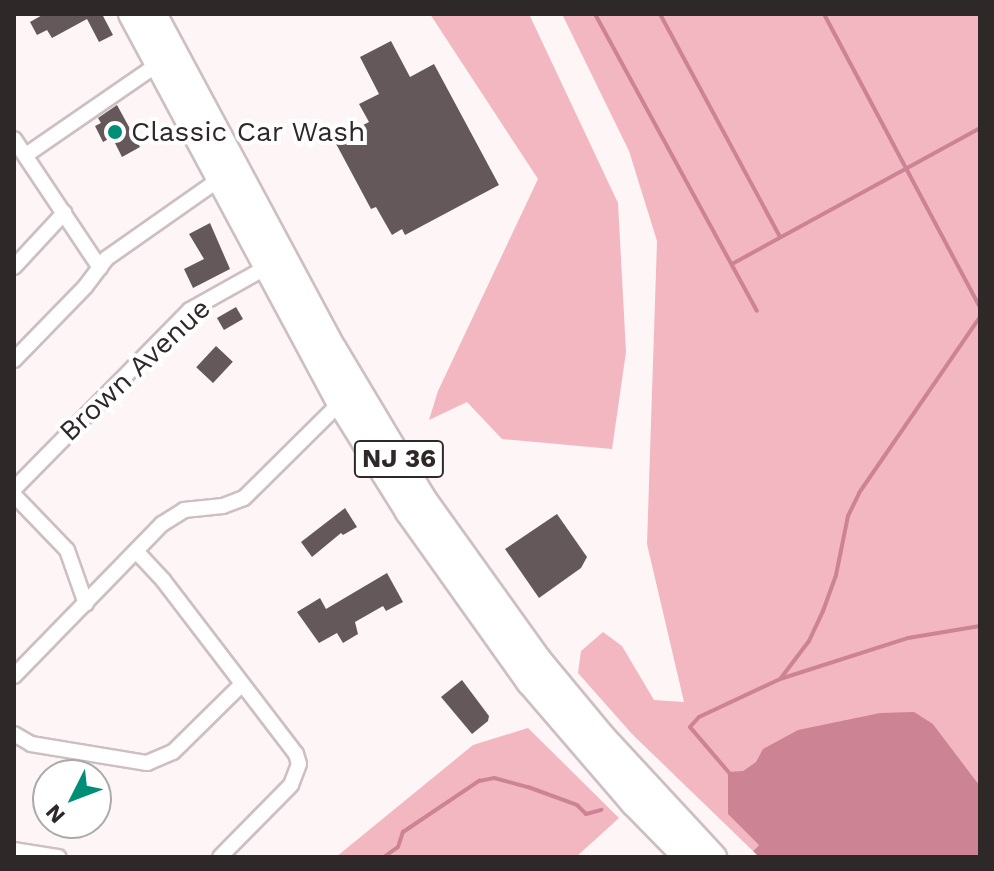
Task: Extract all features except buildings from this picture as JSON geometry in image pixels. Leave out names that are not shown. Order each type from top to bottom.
[{"type":"highway","name":"NJ 36","points":[[131,14],[340,403],[408,512],[529,682],[633,803],[686,857]]},
{"type":"highway","name":"NJ 36","points":[[154,14],[334,349],[423,498],[539,660],[602,736],[714,857]]},
{"type":"street","points":[[26,155],[158,64]]},
{"type":"street","points":[[14,139],[100,268]]},
{"type":"street","points":[[14,360],[119,247],[220,179]]},
{"type":"street","points":[[14,267],[64,213]]},
{"type":"street","name":"Brown Avenue","points":[[14,489],[190,310],[267,267]]},
{"type":"street","points":[[14,676],[173,515],[196,507],[234,504],[244,498],[340,403]]},
{"type":"street","points":[[14,495],[67,550],[86,604]]},
{"type":"street","points":[[136,551],[163,580],[296,754],[299,771],[291,785],[220,857]]},
{"type":"street","points":[[14,734],[31,744],[147,763],[173,752],[242,684]]},
{"type":"street","points":[[14,850],[58,857]]},
{"type":"shaded area","points":[[430,14],[529,14],[618,203],[626,352],[612,449],[502,439],[467,402],[429,420],[438,391],[538,179]]},
{"type":"shaded area","points":[[562,14],[980,14],[980,786],[933,724],[764,749],[757,762],[743,771],[759,845],[753,851],[632,734],[578,673],[581,651],[603,632],[622,646],[654,700],[684,702],[647,544],[657,241],[629,151]]},
{"type":"shaded area","points":[[914,712],[933,724],[980,786],[980,857],[759,857],[753,851],[759,845],[728,814],[728,772],[743,771],[756,762],[763,749],[798,730],[880,713]]},
{"type":"shaded area","points":[[528,728],[619,818],[576,857],[336,857],[473,745]]},
{"type":"waterway","points":[[595,14],[757,311]]},
{"type":"waterway","points":[[660,14],[780,237]]},
{"type":"waterway","points":[[824,14],[980,307]]},
{"type":"waterway","points":[[732,264],[980,128]]},
{"type":"waterway","points":[[781,678],[809,641],[823,611],[836,575],[848,516],[859,493],[980,317]]},
{"type":"waterway","points":[[731,775],[690,727],[699,717],[780,679],[908,638],[980,626]]},
{"type":"waterway","points":[[384,857],[398,847],[403,832],[479,781],[494,778],[528,787],[577,805],[586,814],[601,810]]},
{"type":"place","name":"Classic Car Wash","points":[[115,132]]}]
